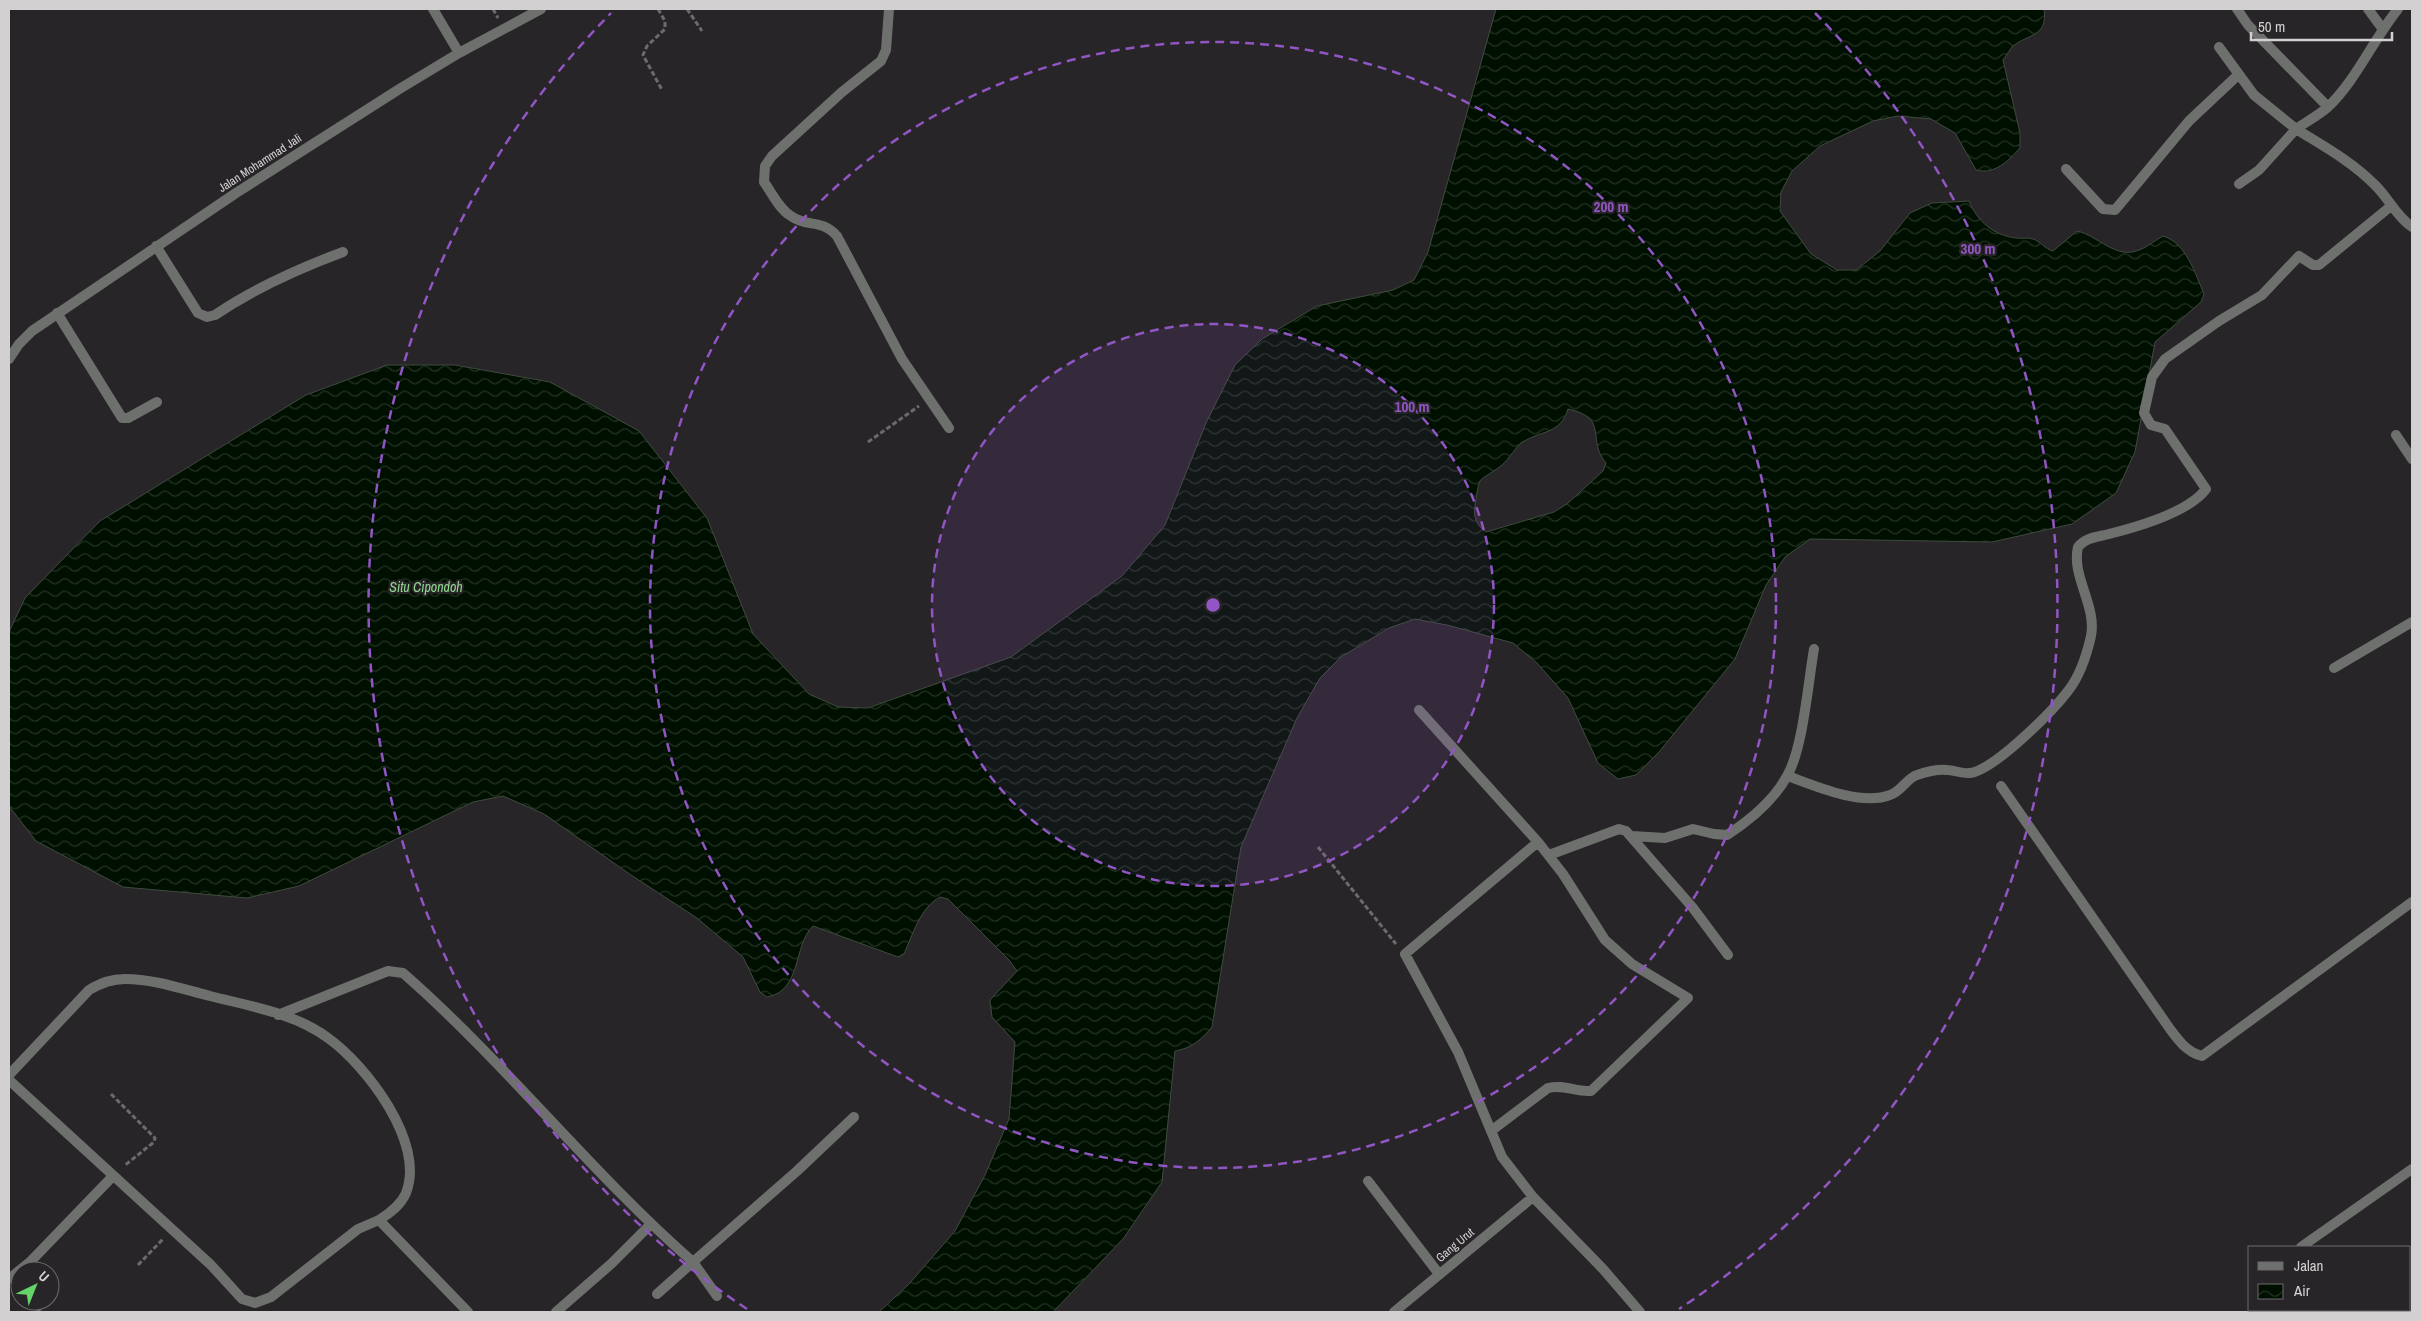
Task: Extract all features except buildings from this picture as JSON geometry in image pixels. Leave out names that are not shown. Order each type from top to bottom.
[{"type":"street","points":[[433,9],[459,52]]},
{"type":"street","name":"Jalan Mohammad Jali","points":[[9,359],[32,330],[156,246],[459,52],[541,9]]},
{"type":"street","points":[[889,9],[886,50],[881,61],[842,92],[772,156],[765,166],[764,182],[790,216],[805,222],[825,225],[836,236],[902,359],[949,428]]},
{"type":"street","points":[[2237,9],[2248,25],[2328,107]]},
{"type":"street","points":[[2368,9],[2382,28]]},
{"type":"street","points":[[2239,184],[2259,170],[2296,129],[2328,107],[2352,79],[2382,28],[2398,9]]},
{"type":"street","points":[[2219,47],[2254,94],[2296,129],[2352,163],[2376,185],[2391,206],[2412,227]]},
{"type":"street","points":[[2066,169],[2103,209],[2115,210],[2189,120],[2238,75]]},
{"type":"street","points":[[1788,776],[1819,788],[1862,798],[1891,795],[1915,775],[1946,770],[1970,773],[1998,759],[2031,730],[2068,691],[2083,663],[2092,634],[2089,608],[2078,566],[2078,547],[2088,539],[2147,524],[2172,514],[2206,489],[2165,429],[2151,424],[2144,413],[2152,377],[2165,360],[2226,316],[2262,295],[2299,256],[2315,266],[2320,265],[2391,206]]},
{"type":"street","points":[[156,246],[198,313],[206,317],[215,315],[266,284],[343,252]]},
{"type":"street","points":[[58,313],[122,418],[128,418],[157,402]]},
{"type":"street","points":[[2396,435],[2412,459]]},
{"type":"street","points":[[2334,668],[2412,622]]},
{"type":"street","points":[[1632,836],[1665,838],[1693,829],[1714,834],[1727,834],[1773,797],[1788,776],[1798,744],[1814,649]]},
{"type":"street","points":[[1419,710],[1549,855],[1605,940],[1632,964],[1688,998],[1591,1091],[1579,1092],[1559,1085],[1548,1088],[1491,1132]]},
{"type":"street","points":[[2001,786],[2170,1029],[2184,1047],[2194,1054],[2202,1056],[2412,902]]},
{"type":"street","points":[[1549,855],[1619,829],[1626,831],[1692,908],[1728,956]]},
{"type":"street","points":[[1538,842],[1405,954],[1458,1052],[1502,1157],[1533,1197],[1603,1269],[1640,1312]]},
{"type":"street","points":[[278,1015],[388,971],[403,973],[497,1063],[650,1225],[693,1262],[717,1296]]},
{"type":"street","points":[[9,1075],[89,990],[105,981],[152,981],[302,1022],[328,1038],[340,1049],[380,1094],[401,1129],[408,1155],[409,1175],[406,1192],[392,1212],[358,1230],[271,1297],[255,1303],[242,1299],[211,1265],[9,1080]]},
{"type":"street","points":[[657,1294],[797,1171],[854,1117]]},
{"type":"street","points":[[2302,1246],[2412,1169]]},
{"type":"street","points":[[9,1279],[31,1261],[113,1176]]},
{"type":"street","points":[[1368,1181],[1439,1274]]},
{"type":"street","name":"Gang Urut","points":[[1394,1312],[1533,1197]]},
{"type":"street","points":[[379,1220],[468,1312]]},
{"type":"street","points":[[556,1312],[611,1264],[650,1225]]},
{"type":"path","points":[[658,9],[665,21],[665,29],[647,46],[643,55],[662,90]]},
{"type":"path","points":[[687,9],[702,31]]},
{"type":"path","points":[[868,442],[930,399]]},
{"type":"path","points":[[1318,847],[1370,914],[1405,954]]},
{"type":"path","points":[[112,1094],[155,1138],[154,1142],[113,1176]]},
{"type":"path","points":[[138,1265],[172,1230]]},
{"type":"water","name":"Situ Cipondoh","points":[[1496,9],[2044,9],[2043,25],[2040,30],[2012,47],[2003,60],[2020,133],[2020,148],[2001,166],[1983,171],[1976,170],[1955,133],[1931,119],[1898,116],[1873,121],[1820,146],[1792,171],[1781,192],[1780,211],[1811,254],[1837,270],[1856,270],[1880,251],[1910,213],[1932,203],[1969,201],[1982,221],[1994,231],[2009,237],[2033,239],[2053,251],[2077,231],[2122,252],[2139,250],[2163,236],[2178,245],[2184,252],[2204,294],[2201,302],[2155,342],[2135,452],[2116,493],[2072,524],[1992,542],[1810,539],[1785,557],[1766,585],[1735,659],[1659,752],[1636,775],[1618,779],[1598,763],[1568,698],[1537,663],[1513,643],[1447,625],[1415,619],[1389,628],[1341,657],[1320,678],[1297,718],[1241,847],[1212,1027],[1196,1043],[1175,1051],[1162,1182],[1123,1239],[1053,1312],[879,1312],[909,1284],[955,1231],[985,1175],[1009,1119],[1015,1042],[992,1017],[990,1000],[1017,971],[1009,960],[948,899],[940,897],[927,908],[918,922],[904,954],[898,957],[813,926],[802,944],[792,977],[778,993],[767,997],[760,992],[743,957],[697,918],[631,875],[544,814],[503,796],[473,802],[299,886],[247,898],[123,887],[36,841],[9,806],[9,632],[25,598],[100,521],[306,395],[387,365],[455,365],[550,382],[639,431],[707,518],[753,634],[809,694],[838,707],[868,708],[1011,657],[1122,576],[1165,525],[1206,423],[1235,365],[1262,339],[1317,306],[1393,290],[1414,280],[1428,252]],"holes":[[[1568,409],[1589,418],[1593,424],[1600,454],[1606,463],[1603,471],[1567,504],[1554,512],[1486,532],[1483,530],[1476,521],[1475,514],[1478,488],[1481,480],[1502,465],[1523,442],[1555,428],[1565,417]]]}]
